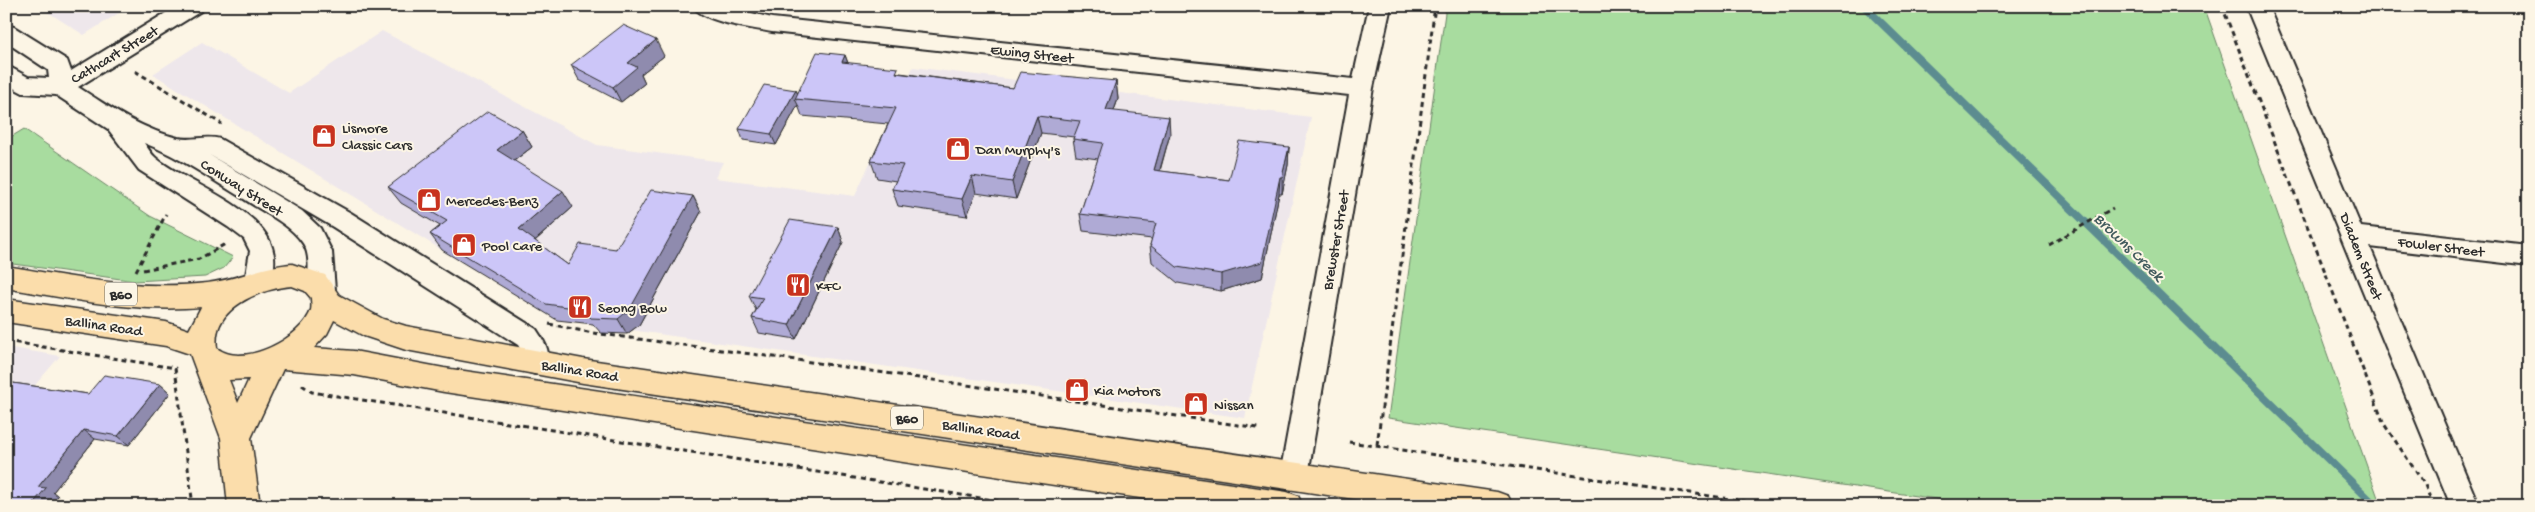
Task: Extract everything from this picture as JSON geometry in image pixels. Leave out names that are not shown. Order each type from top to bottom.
[{"type":"main road","name":"B60","points":[[6,277],[111,294],[154,298],[195,297],[247,286],[275,276],[292,275],[307,278],[324,295],[323,315],[317,326],[296,348],[277,359],[258,366],[229,368],[216,364],[203,351],[200,334],[212,311],[247,286]]},
{"type":"main road","name":"Ballina Road","points":[[324,295],[374,328],[406,338],[535,363],[1497,506]]},
{"type":"main road","name":"Ballina Road","points":[[6,310],[166,334],[203,351]]},
{"type":"main road","points":[[203,351],[236,438],[244,506]]},
{"type":"main road","name":"Ballina Road","points":[[277,359],[354,363],[454,382],[1286,506]]},
{"type":"main road","points":[[236,438],[277,359]]},
{"type":"street","name":"Cathcart Street","points":[[61,87],[193,6]]},
{"type":"street","name":"Ewing Street","points":[[704,6],[721,14],[772,25],[1362,88]]},
{"type":"street","name":"Brewster Street","points":[[1294,475],[1362,88],[1380,6]]},
{"type":"street","name":"Diadem Street","points":[[2257,6],[2465,506]]},
{"type":"street","points":[[6,32],[59,66],[61,87],[24,85],[6,73]]},
{"type":"street","name":"Conway Street","points":[[61,87],[116,123],[178,147],[293,218],[311,235],[320,252],[324,295]]},
{"type":"street","name":"Conway Street","points":[[116,123],[147,164],[222,210],[253,233],[262,251],[247,286]]},
{"type":"street","points":[[178,147],[212,145],[342,220],[527,337],[536,350],[535,363]]},
{"type":"street","name":"Fowler Street","points":[[2354,236],[2529,256]]},
{"type":"path","points":[[1377,445],[1436,6]]},
{"type":"path","points":[[2222,6],[2384,424],[2424,485],[2432,506]]},
{"type":"path","points":[[135,71],[225,126]]},
{"type":"path","points":[[2050,245],[2112,208]]},
{"type":"path","points":[[166,214],[136,273],[158,264],[194,260],[210,255],[227,243]]},
{"type":"path","points":[[540,319],[549,324],[593,333],[804,361],[1258,428]]},
{"type":"path","points":[[6,341],[175,368],[193,506]]},
{"type":"path","points":[[277,359],[312,392],[1031,506]]},
{"type":"path","points":[[1349,442],[1776,506]]},
{"type":"shaded area","points":[[38,6],[130,6],[84,35]]},
{"type":"shaded area","points":[[382,31],[597,145],[723,162],[715,178],[855,196],[913,67],[1311,117],[1245,418],[589,324],[547,314],[153,74],[202,42],[289,93]]},
{"type":"shaded area","points":[[6,347],[60,356],[6,419]]},
{"type":"green space","points":[[1446,6],[2204,6],[2381,506],[1984,506],[1388,418]]},
{"type":"green space","points":[[24,129],[150,216],[233,257],[224,268],[205,277],[135,281],[6,263],[6,140]]},
{"type":"building","points":[[623,25],[656,40],[628,63],[637,67],[613,87],[571,65]]},
{"type":"building","points":[[817,52],[845,55],[842,62],[898,68],[896,73],[1013,88],[1020,72],[1116,81],[1106,110],[1169,117],[1154,170],[1229,180],[1239,141],[1289,147],[1282,177],[1280,177],[1262,262],[1221,274],[1177,267],[1150,245],[1156,223],[1080,214],[1103,143],[1073,139],[1080,121],[1037,116],[1012,182],[972,176],[962,199],[892,189],[903,165],[871,161],[896,108],[795,99]]},
{"type":"building","points":[[764,85],[796,90],[771,134],[739,129]]},
{"type":"building","points":[[488,111],[522,130],[497,150],[563,191],[519,229],[568,265],[580,244],[616,249],[651,190],[693,196],[630,309],[618,319],[591,318],[582,309],[546,304],[430,234],[447,221],[388,187]]},
{"type":"building","points":[[790,220],[838,227],[789,325],[752,318],[763,298],[749,296]]},
{"type":"building","points":[[104,375],[160,384],[118,436],[84,430],[38,487],[46,488],[31,506],[6,506],[6,495],[8,492],[6,492],[6,382],[88,394]]},
{"type":"waterway","name":"Browns Creek","points":[[1864,6],[2376,506]]},
{"type":"place","name":"Lismore Classic Cars","points":[[324,136]]},
{"type":"place","name":"Dan Murphy's","points":[[958,149]]},
{"type":"place","name":"Mercedes-Benz","points":[[429,200]]},
{"type":"place","name":"Pool Care","points":[[464,245]]},
{"type":"place","name":"KFC","points":[[798,285]]},
{"type":"place","name":"Seong Bow","points":[[580,307]]},
{"type":"place","name":"Kia Motors","points":[[1077,390]]},
{"type":"place","name":"Nissan","points":[[1196,404]]}]
